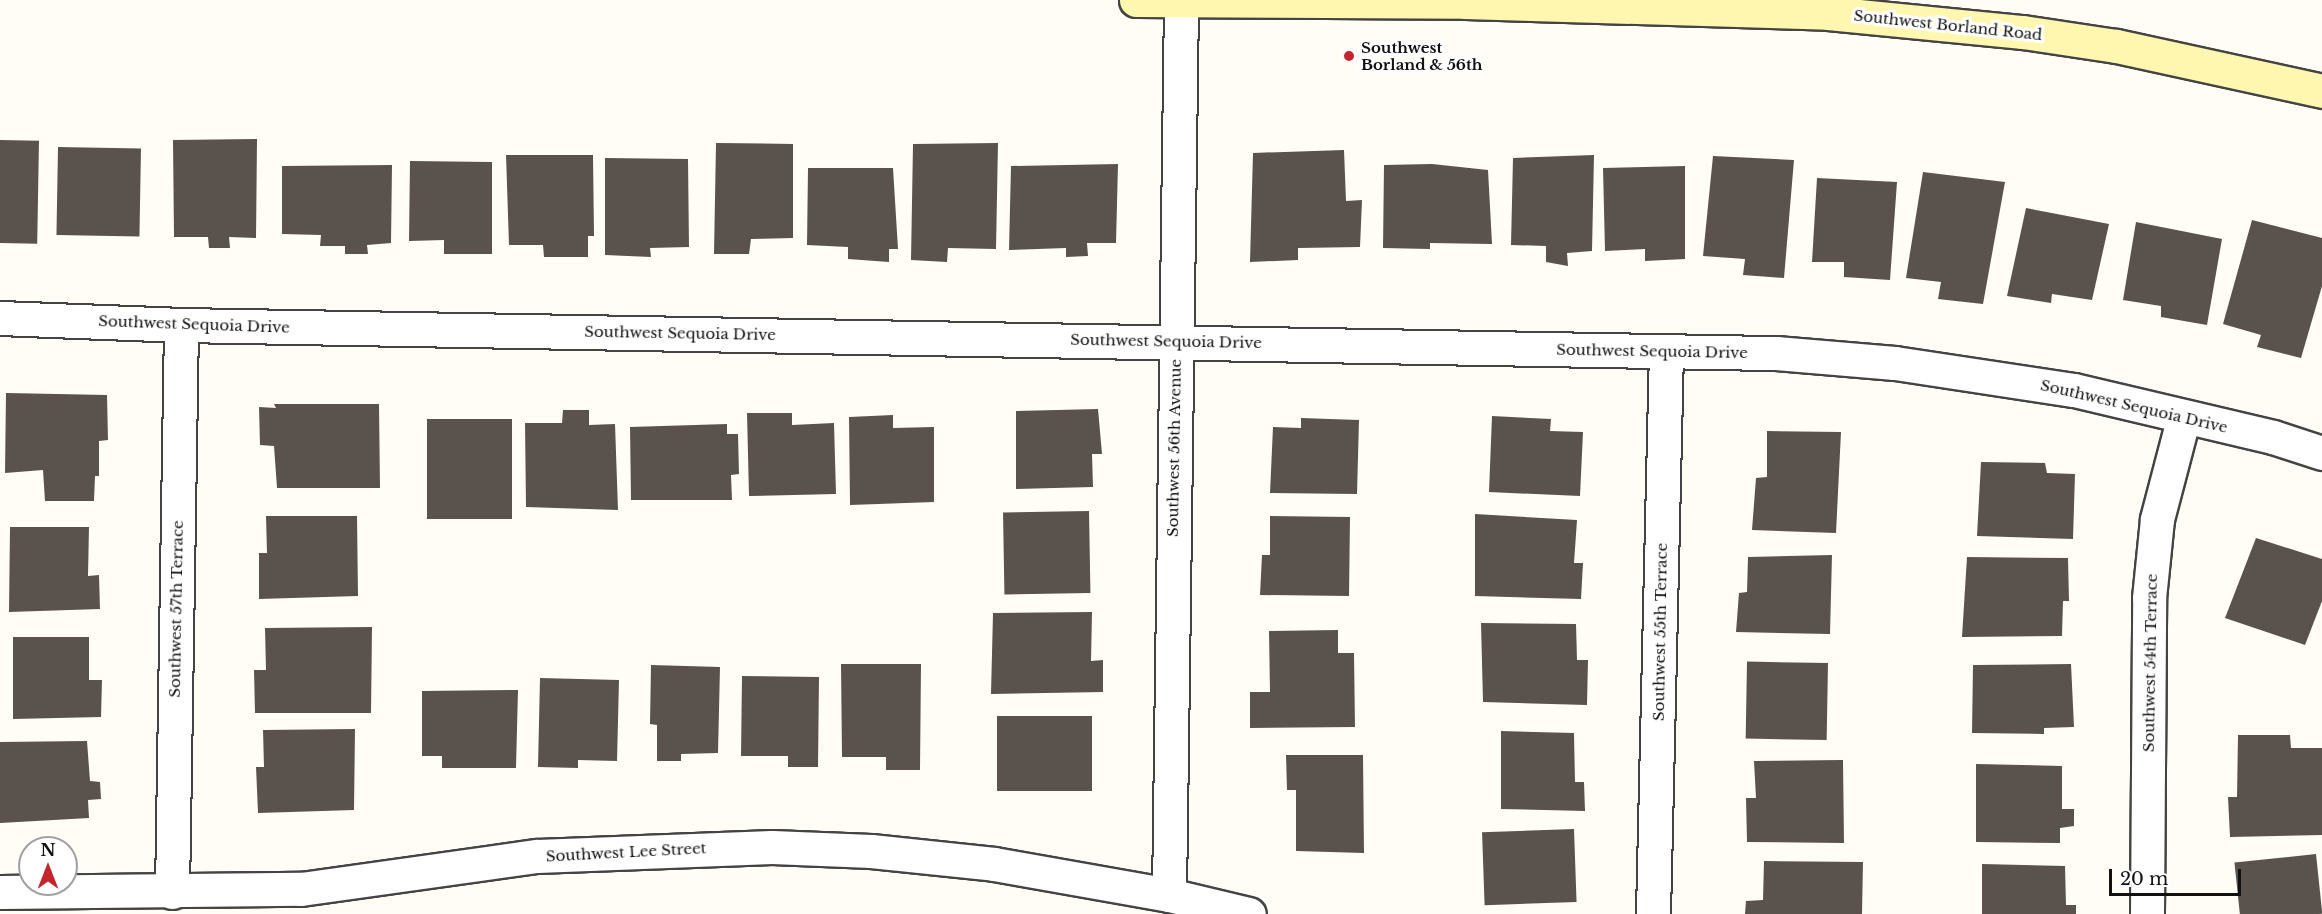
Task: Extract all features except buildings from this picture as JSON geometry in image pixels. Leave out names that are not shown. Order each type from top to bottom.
[{"type":"main road","name":"Southwest Borland Road","points":[[1136,0],[1465,2],[1828,13],[2093,43],[2200,62],[2322,91]]},
{"type":"street","name":"Southwest 56th Avenue","points":[[1169,895],[1181,1]]},
{"type":"street","name":"Southwest Sequoia Drive","points":[[0,318],[181,325],[1776,353],[1939,369],[2074,390],[2184,416],[2322,453]]},
{"type":"street","name":"Southwest 57th Terrace","points":[[172,892],[181,325]]},
{"type":"street","name":"Southwest 55th Terrace","points":[[1653,914],[1666,351]]},
{"type":"street","name":"Southwest 54th Terrace","points":[[2147,914],[2150,598],[2157,519],[2184,416]]},
{"type":"street","name":"Southwest Lee Street","points":[[0,892],[301,889],[537,856],[772,847],[872,851],[994,864],[1169,895],[1249,914]]},
{"type":"place","name":"Southwest Borland & 56th","points":[[1349,56]]}]
